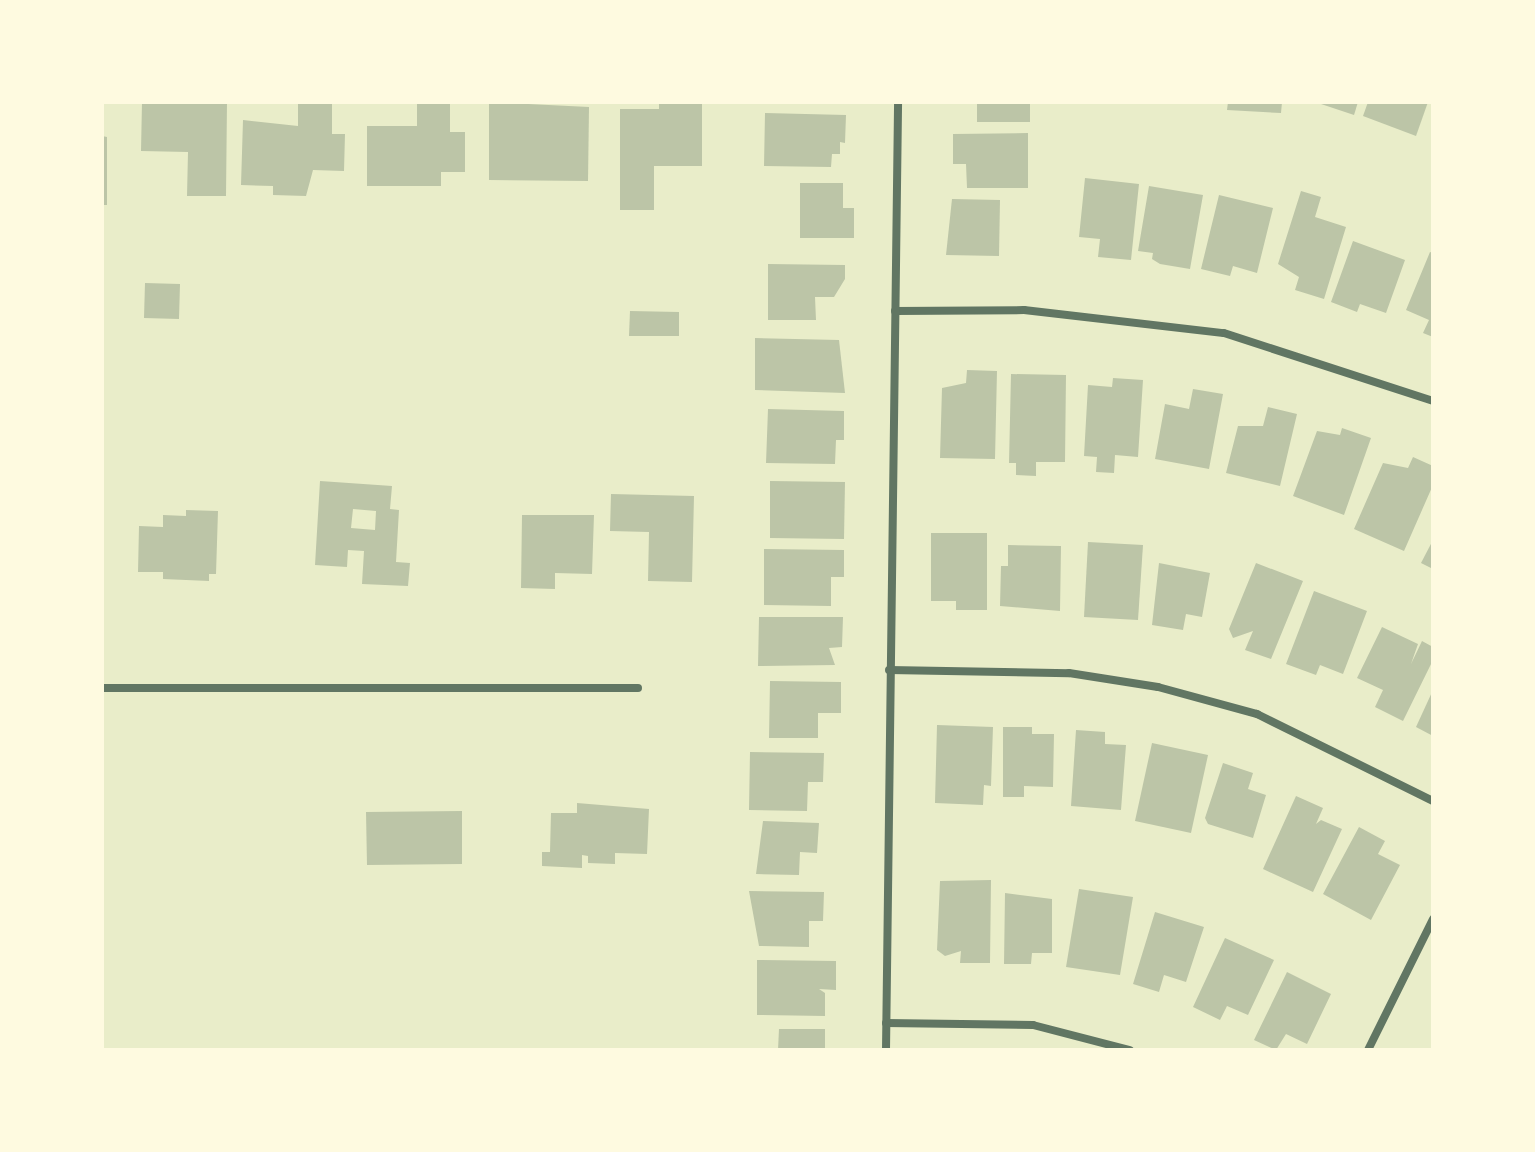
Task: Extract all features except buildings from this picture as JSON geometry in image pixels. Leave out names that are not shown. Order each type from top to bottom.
[{"type":"street","points":[[886,1050],[898,102]]},
{"type":"street","points":[[895,311],[1024,310],[1224,333],[1433,401]]},
{"type":"street","points":[[889,670],[1069,673],[1158,687],[1257,714],[1433,801]]},
{"type":"street","points":[[102,688],[638,688]]},
{"type":"street","points":[[1368,1050],[1433,919]]},
{"type":"street","points":[[886,1023],[1033,1025],[1130,1050]]}]
